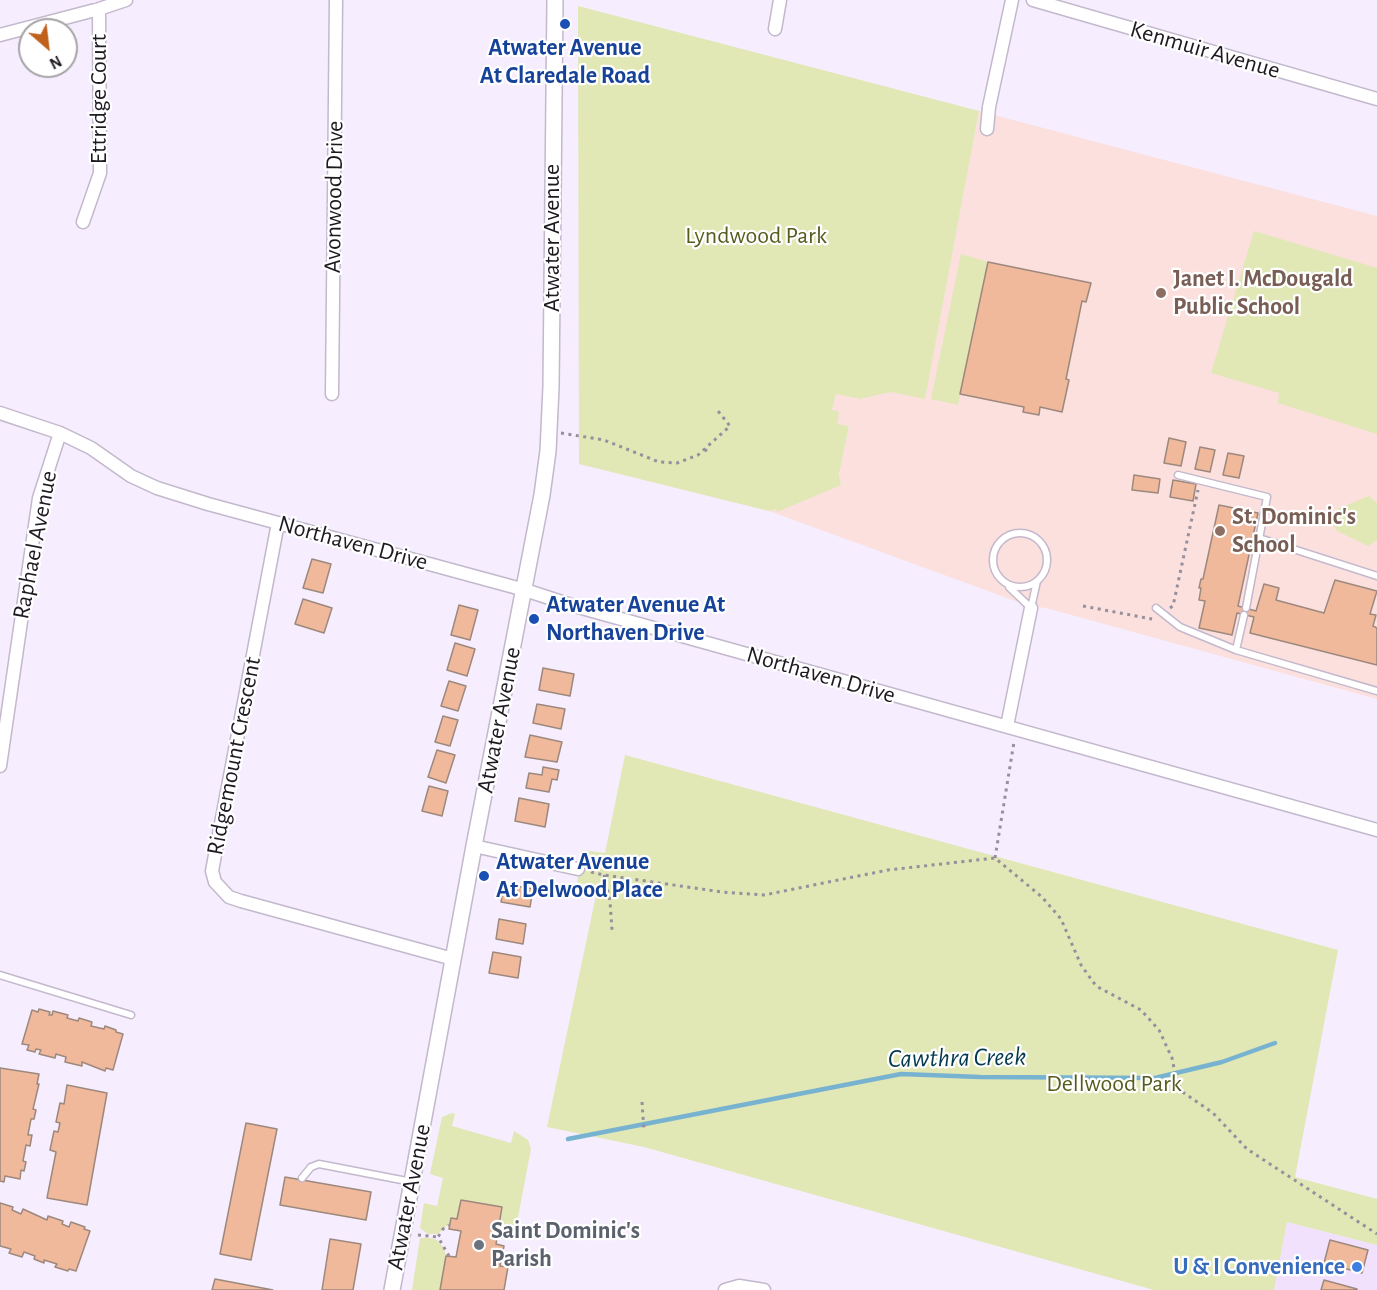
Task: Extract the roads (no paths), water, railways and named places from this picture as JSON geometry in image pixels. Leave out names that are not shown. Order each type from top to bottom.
[{"type":"street","points":[[0,34],[126,0]]},
{"type":"street","name":"Avonwood Drive","points":[[332,394],[336,0]]},
{"type":"street","name":"Atwater Avenue","points":[[392,1290],[542,495],[549,431],[555,0]]},
{"type":"street","points":[[775,29],[780,0]]},
{"type":"street","points":[[987,129],[989,107],[1012,0]]},
{"type":"street","name":"Kenmuir Avenue","points":[[1033,0],[1377,99]]},
{"type":"street","name":"Ettridge Court","points":[[83,222],[100,173],[99,9]]},
{"type":"street","name":"Northaven Drive","points":[[0,413],[60,432],[91,448],[131,476],[157,488],[1377,830]]},
{"type":"street","name":"Raphael Avenue","points":[[0,766],[39,498],[60,432]]},
{"type":"street","name":"Ridgemount Crescent","points":[[278,523],[213,871],[215,882],[229,897],[241,901],[453,959]]},
{"type":"street","points":[[1012,728],[1031,608]]},
{"type":"street","points":[[474,846],[578,869]]},
{"type":"street","points":[[725,1290],[739,1286],[764,1290]]},
{"type":"lane","points":[[1178,475],[1267,497],[1236,650]]},
{"type":"lane","points":[[1002,581],[1010,586],[1029,586],[1037,581],[1046,569],[1048,560],[1046,551],[1034,536],[1015,532],[1005,536],[998,543],[992,561],[995,573],[1002,581],[1031,608]]},
{"type":"lane","points":[[1259,538],[1377,576]]},
{"type":"lane","points":[[1031,608],[1037,581]]},
{"type":"lane","points":[[1156,608],[1180,627],[1236,650],[1377,691]]},
{"type":"lane","points":[[0,975],[131,1015]]},
{"type":"lane","points":[[302,1178],[311,1167],[319,1164],[412,1182]]},
{"type":"waterway","name":"Cawthra Creek","points":[[568,1139],[901,1074],[1155,1078],[1222,1062],[1275,1043]]},
{"type":"place","name":"Atwater Avenue At Claredale Road","points":[[565,24]]},
{"type":"place","name":"Janet I. McDougald Public School","points":[[1161,293]]},
{"type":"place","name":"St. Dominic's School","points":[[1220,531]]},
{"type":"place","name":"Atwater Avenue At Northaven Drive","points":[[534,619]]},
{"type":"place","name":"Atwater Avenue At Delwood Place","points":[[484,876]]},
{"type":"place","name":"Saint Dominic's Parish","points":[[479,1245]]},
{"type":"place","name":"U & I Convenience","points":[[1357,1267]]},
{"type":"park label","name":"Lyndwood Park","points":[[756,236]]},
{"type":"park label","name":"Dellwood Park","points":[[1114,1084]]}]
